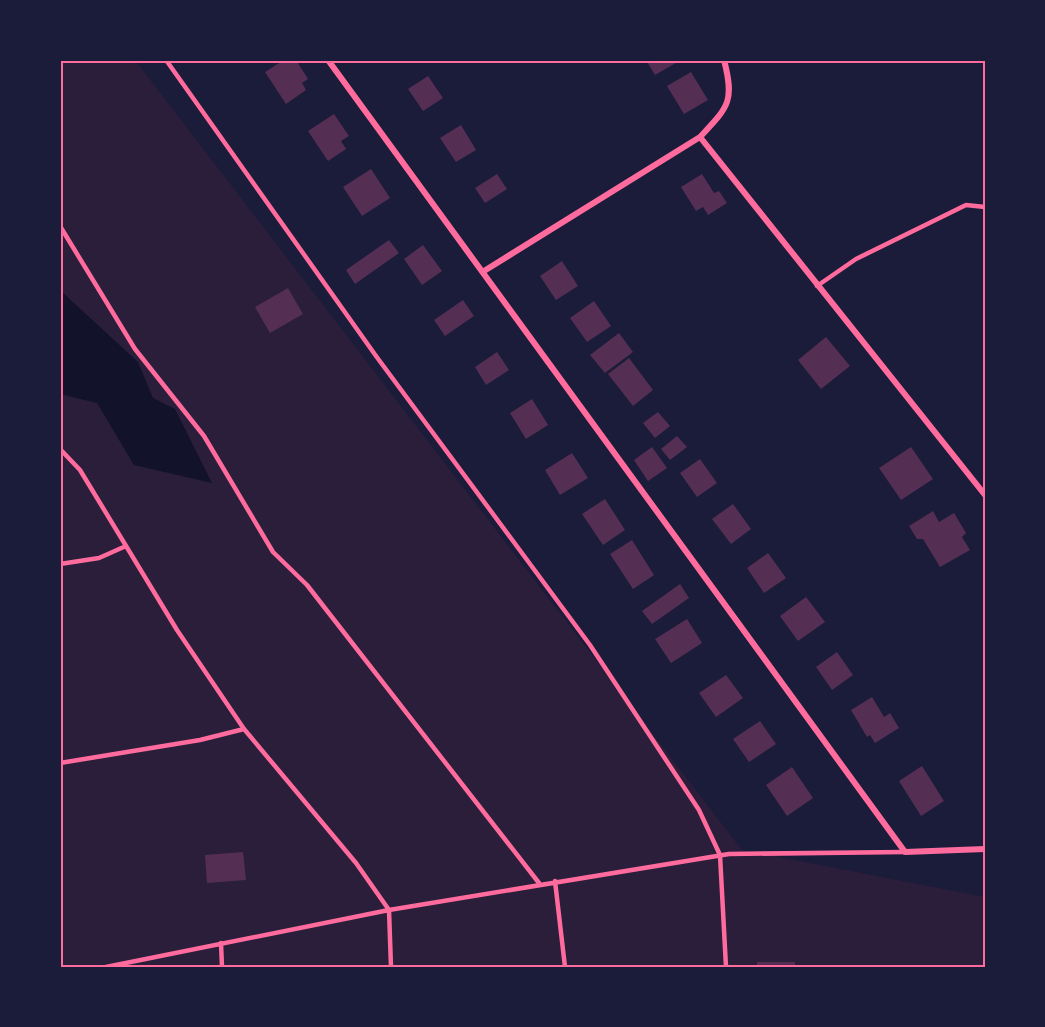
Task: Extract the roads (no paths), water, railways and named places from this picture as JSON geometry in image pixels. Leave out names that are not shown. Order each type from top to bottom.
[{"type":"street","points":[[328,60],[484,271],[905,852],[985,849]]},
{"type":"street","points":[[484,271],[700,137],[727,108],[730,85],[724,60]]},
{"type":"street","points":[[700,137],[985,495]]},
{"type":"lane","points":[[166,60],[376,356],[590,645],[699,810],[720,855],[726,967]]},
{"type":"lane","points":[[817,286],[856,259],[966,205],[985,207]]},
{"type":"lane","points":[[60,226],[135,349],[204,436],[273,552],[307,585],[539,883]]},
{"type":"lane","points":[[60,449],[80,470],[177,630],[244,729],[356,863],[389,910],[391,967]]},
{"type":"lane","points":[[60,564],[99,558],[126,546]]},
{"type":"lane","points":[[60,764],[200,740],[244,729]]},
{"type":"lane","points":[[106,967],[389,910],[539,883],[720,855],[905,852]]},
{"type":"lane","points":[[555,881],[565,967]]},
{"type":"lane","points":[[221,944],[222,967]]}]
